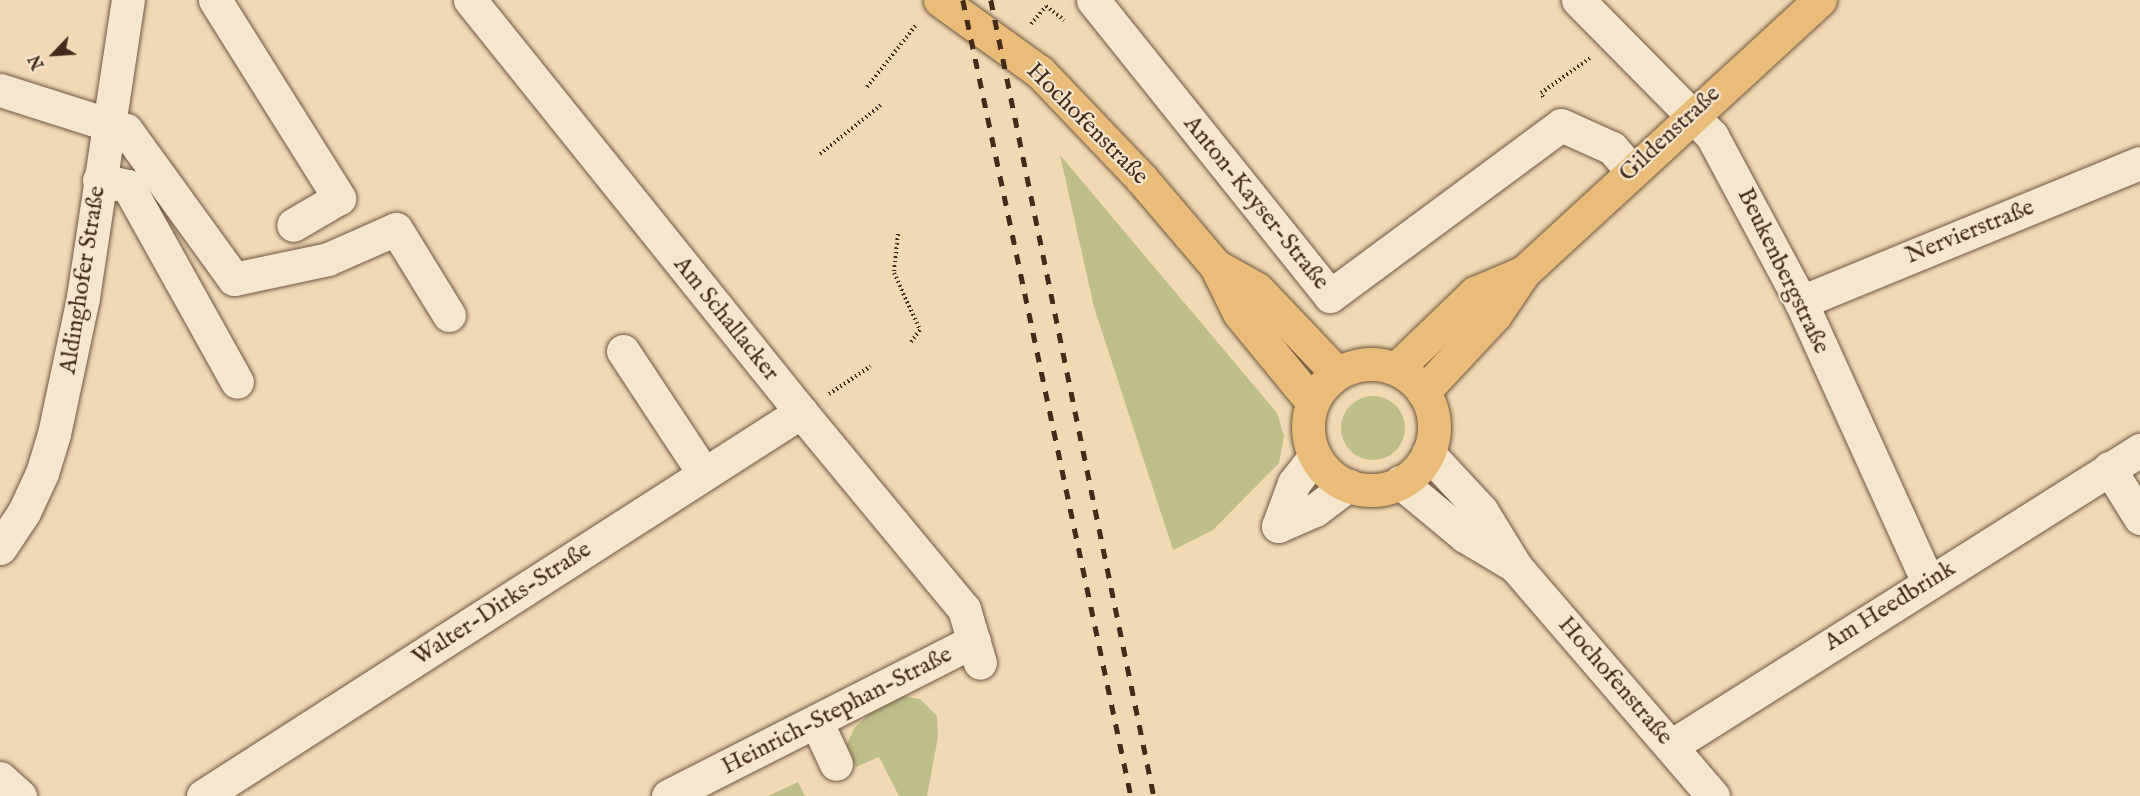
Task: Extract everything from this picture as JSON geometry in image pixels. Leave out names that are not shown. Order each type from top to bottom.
[{"type":"main road","name":"Gildenstraße","points":[[1423,392],[1495,315],[1524,272],[1692,113],[1820,0]]},
{"type":"main road","name":"Hochofenstraße","points":[[932,8],[1040,72],[1068,99],[1216,266],[1239,313],[1312,402]]},
{"type":"main road","name":"Hochofenstraße","points":[[1216,266],[1257,289],[1337,373]]},
{"type":"main road","name":"Gildenstraße","points":[[1396,369],[1475,293],[1524,272]]},
{"type":"main road","points":[[1359,364],[1396,369],[1423,392],[1433,417],[1428,453],[1416,470],[1400,483],[1378,489],[1348,485],[1326,471],[1316,456],[1308,420],[1312,402],[1337,373],[1359,364]]},
{"type":"street","name":"Aldinghofer Straße","points":[[0,548],[38,483],[54,434],[83,297],[128,0]]},
{"type":"street","points":[[215,0],[339,198],[293,225]]},
{"type":"street","name":"Am Schallacker","points":[[470,0],[801,412],[964,609],[977,652]]},
{"type":"street","name":"Anton-Kayser-Straße","points":[[1093,0],[1330,296],[1562,125]]},
{"type":"street","name":"Beukenbergstraße","points":[[1578,0],[1692,113],[1712,136],[1745,192],[1801,302],[1928,582]]},
{"type":"street","points":[[0,90],[126,130],[151,161],[234,279],[328,259],[396,229],[449,315]]},
{"type":"street","points":[[1562,125],[1612,148],[1631,170]]},
{"type":"street","name":"Nervierstraße","points":[[1801,302],[2140,163]]},
{"type":"street","points":[[99,180],[128,186],[237,382]]},
{"type":"street","points":[[623,351],[704,474]]},
{"type":"street","name":"Walter-Dirks-Straße","points":[[203,796],[801,412]]},
{"type":"street","name":"Am Heedbrink","points":[[1671,746],[2140,450]]},
{"type":"street","name":"Hochofenstraße","points":[[1428,453],[1481,510],[1516,567],[1713,796]]},
{"type":"street","points":[[1316,456],[1294,483],[1278,526],[1315,510],[1348,485]]},
{"type":"street","points":[[2109,468],[2140,518]]},
{"type":"street","name":"Hochofenstraße","points":[[1400,483],[1465,536],[1516,567]]},
{"type":"street","name":"Heinrich-Stephan-Straße","points":[[668,796],[817,723],[977,652]]},
{"type":"street","points":[[817,723],[836,764]]},
{"type":"street","points":[[0,778],[20,796]]},
{"type":"path","points":[[1031,25],[1046,6],[1062,18]]},
{"type":"path","points":[[867,87],[932,8]]},
{"type":"path","points":[[1562,125],[1541,93],[1617,39]]},
{"type":"path","points":[[820,154],[881,105]]},
{"type":"path","points":[[898,234],[894,273],[920,330],[911,342]]},
{"type":"path","points":[[801,412],[871,366]]},
{"type":"green space","points":[[1060,155],[1277,413],[1284,436],[1279,463],[1213,530],[1173,550],[1094,307]]},
{"type":"green space","points":[[1367,396],[1379,396],[1396,405],[1403,416],[1405,428],[1403,440],[1396,451],[1379,460],[1367,460],[1355,455],[1346,446],[1341,434],[1341,422],[1346,410],[1355,401]]},
{"type":"green space","points":[[903,696],[920,699],[937,716],[938,737],[927,796],[899,796],[879,757],[856,767],[847,744],[855,727],[869,714]]},
{"type":"green space","points":[[798,782],[805,796],[768,796]]},
{"type":"railway","points":[[963,0],[1131,796]]},
{"type":"railway","points":[[991,0],[1154,796]]}]
